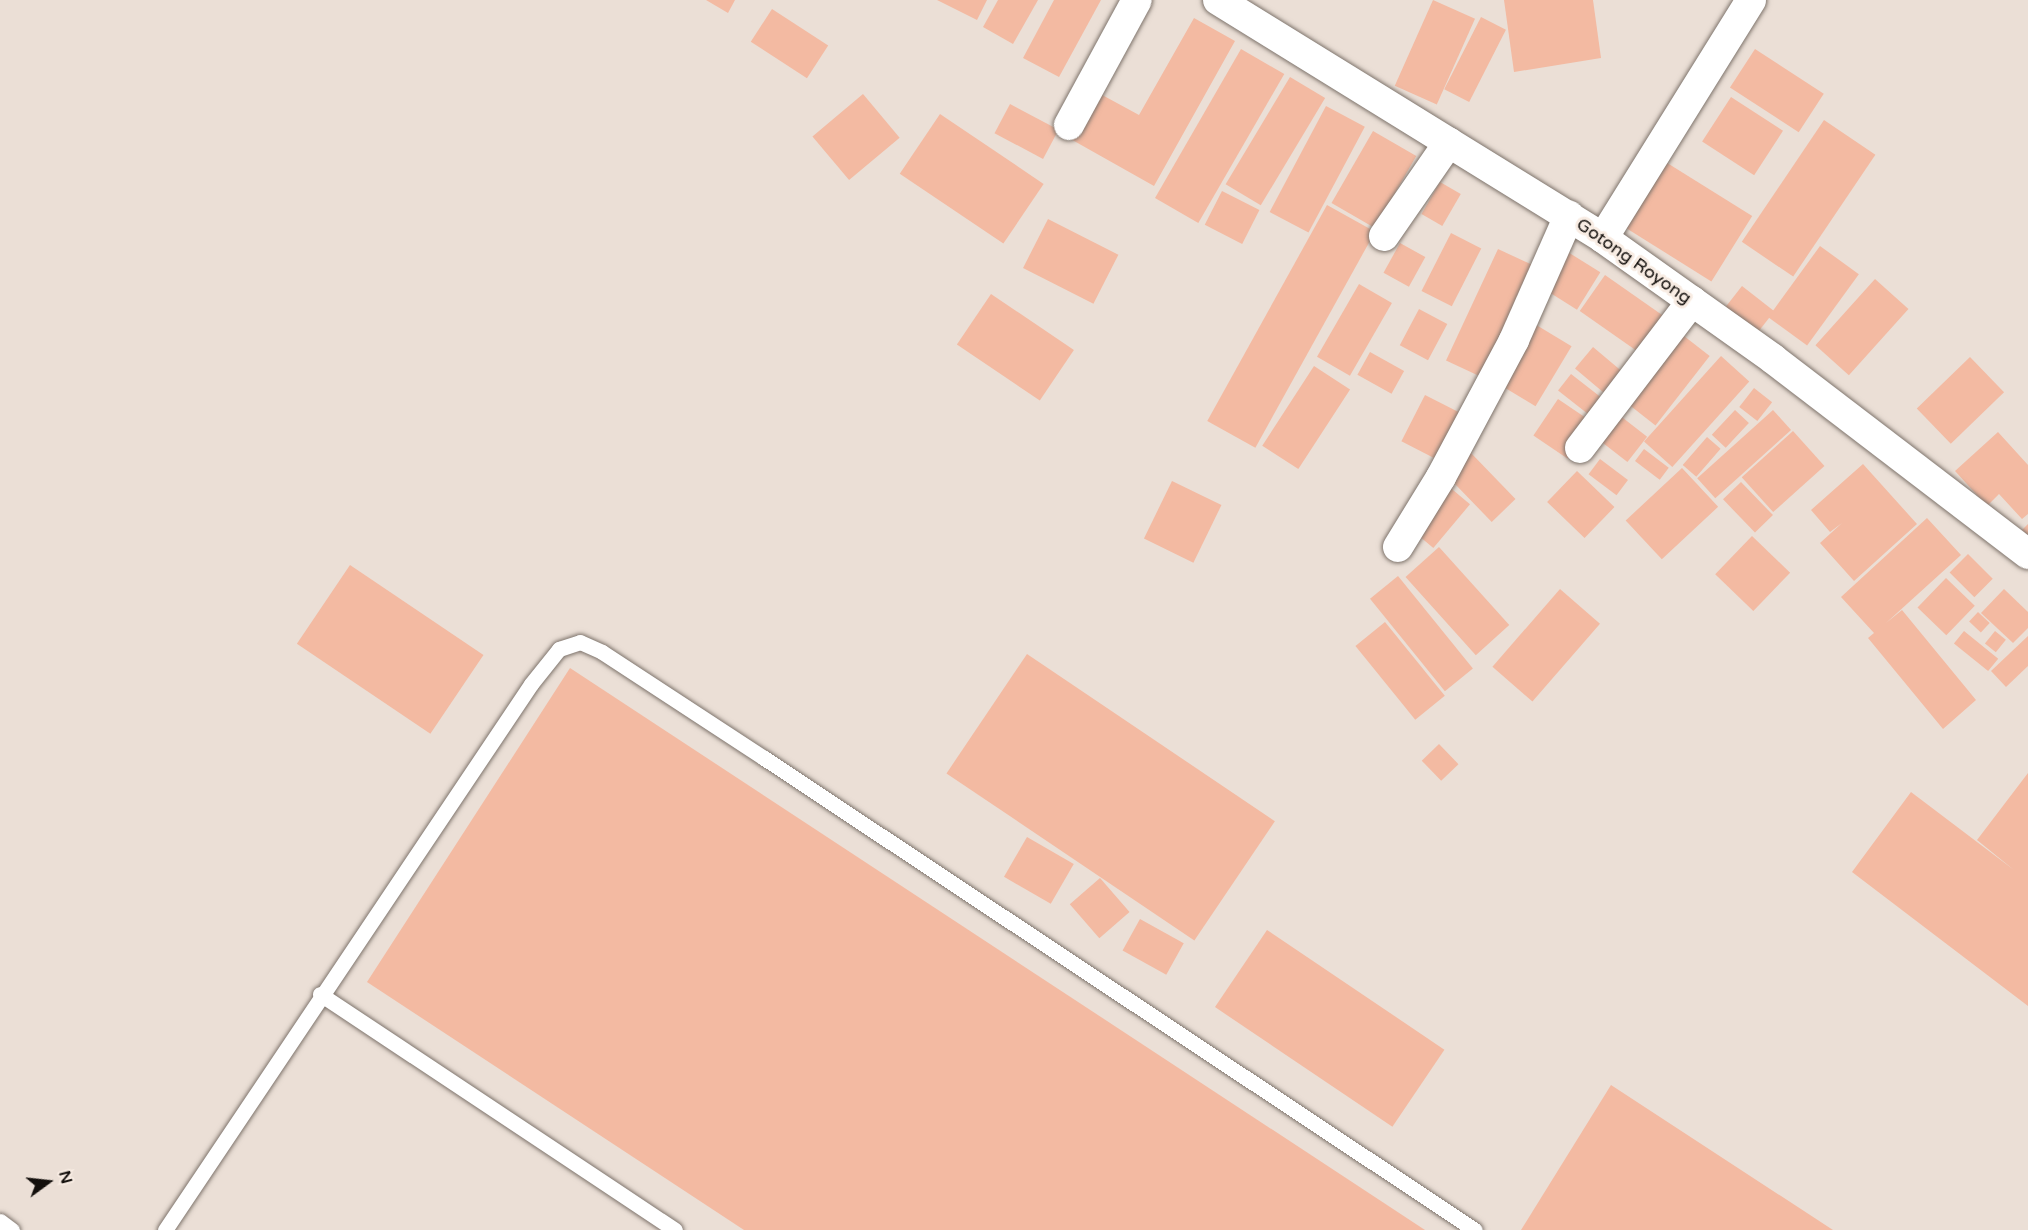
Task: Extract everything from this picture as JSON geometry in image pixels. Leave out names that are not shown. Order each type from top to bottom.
[{"type":"street","points":[[1069,125],[1137,0]]},
{"type":"street","name":"Gotong Royong","points":[[1218,0],[1603,238],[1692,301],[2028,554]]},
{"type":"street","points":[[1603,238],[1751,0]]},
{"type":"street","points":[[1384,236],[1449,141]]},
{"type":"street","points":[[1398,547],[1441,477],[1514,340],[1569,216]]},
{"type":"street","points":[[1580,448],[1692,301]]},
{"type":"lane","points":[[165,1230],[320,994],[537,676],[558,650],[580,642],[588,643],[1475,1230]]},
{"type":"lane","points":[[320,994],[675,1230]]},
{"type":"lane","points":[[0,1221],[12,1230]]},
{"type":"building","points":[[706,0],[735,0],[728,13]]},
{"type":"building","points":[[937,0],[987,0],[977,20]]},
{"type":"building","points":[[998,0],[1038,0],[1013,44],[983,27]]},
{"type":"building","points":[[1054,0],[1101,0],[1059,77],[1023,58]]},
{"type":"building","points":[[1433,0],[1475,19],[1437,105],[1395,86]]},
{"type":"building","points":[[1504,0],[1593,0],[1601,58],[1514,72]]},
{"type":"building","points":[[772,9],[828,45],[807,78],[751,42]]},
{"type":"building","points":[[1481,17],[1506,30],[1469,102],[1444,89]]},
{"type":"building","points":[[1194,18],[1235,41],[1154,186],[1067,137],[1093,90],[1139,115]]},
{"type":"building","points":[[1241,49],[1284,74],[1198,223],[1155,198]]},
{"type":"building","points":[[1755,49],[1824,94],[1799,132],[1730,88]]},
{"type":"building","points":[[1290,77],[1325,98],[1261,205],[1226,184]]},
{"type":"building","points":[[863,94],[900,138],[849,180],[812,136]]},
{"type":"building","points":[[1731,97],[1783,131],[1754,175],[1702,141]]},
{"type":"building","points":[[1010,104],[1059,130],[1043,159],[995,133]]},
{"type":"building","points":[[1326,106],[1365,127],[1309,233],[1270,212]]},
{"type":"building","points":[[940,114],[1044,184],[1003,244],[900,174]]},
{"type":"building","points":[[1824,120],[1875,155],[1793,277],[1742,242]]},
{"type":"building","points":[[1373,131],[1416,156],[1375,228],[1332,203]]},
{"type":"building","points":[[1664,161],[1752,216],[1711,281],[1623,226]]},
{"type":"building","points":[[1440,182],[1461,194],[1442,226],[1422,214]]},
{"type":"building","points":[[1222,191],[1259,210],[1242,244],[1205,225]]},
{"type":"building","points":[[1327,205],[1375,232],[1255,448],[1207,421]]},
{"type":"building","points":[[1048,219],[1118,255],[1093,304],[1023,268]]},
{"type":"building","points":[[1451,233],[1481,248],[1452,306],[1421,291]]},
{"type":"building","points":[[1400,243],[1425,257],[1409,287],[1384,273]]},
{"type":"building","points":[[1820,246],[1859,274],[1807,345],[1768,317]]},
{"type":"building","points":[[1498,249],[1536,267],[1484,378],[1446,360]]},
{"type":"building","points":[[1563,249],[1600,272],[1577,310],[1540,286]]},
{"type":"building","points":[[1605,275],[1675,324],[1649,360],[1580,311]]},
{"type":"building","points":[[1875,279],[1908,309],[1849,375],[1815,345]]},
{"type":"building","points":[[1359,284],[1392,303],[1350,376],[1317,357]]},
{"type":"building","points":[[1742,286],[1774,311],[1754,337],[1722,312]]},
{"type":"building","points":[[991,294],[1074,350],[1040,400],[957,345]]},
{"type":"building","points":[[1419,309],[1447,324],[1428,360],[1400,345]]},
{"type":"building","points":[[1533,323],[1572,346],[1536,406],[1497,383]]},
{"type":"building","points":[[1675,329],[1710,356],[1655,425],[1621,398]]},
{"type":"building","points":[[1593,347],[1622,371],[1604,393],[1575,368]]},
{"type":"building","points":[[1370,352],[1404,371],[1392,394],[1357,375]]},
{"type":"building","points":[[1721,356],[1749,381],[1672,467],[1644,441]]},
{"type":"building","points":[[1970,357],[2004,392],[1951,444],[1917,408]]},
{"type":"building","points":[[1314,366],[1350,389],[1298,469],[1262,446]]},
{"type":"building","points":[[1571,374],[1604,400],[1591,416],[1558,391]]},
{"type":"building","points":[[1754,388],[1772,402],[1757,421],[1739,407]]},
{"type":"building","points":[[1425,395],[1462,414],[1439,460],[1401,441]]},
{"type":"building","points":[[1558,399],[1592,422],[1567,458],[1533,435]]},
{"type":"building","points":[[1735,410],[1749,423],[1726,448],[1712,435]]},
{"type":"building","points":[[1773,410],[1791,430],[1715,498],[1697,478]]},
{"type":"building","points":[[1614,411],[1647,437],[1627,462],[1594,436]]},
{"type":"building","points":[[1793,431],[1824,466],[1773,512],[1742,477]]},
{"type":"building","points":[[1998,432],[2028,465],[2028,514],[2022,519],[1999,494],[1987,506],[1955,471]]},
{"type":"building","points":[[1707,437],[1721,449],[1696,477],[1683,465]]},
{"type":"building","points":[[1644,449],[1669,468],[1660,480],[1635,461]]},
{"type":"building","points":[[1471,453],[1515,499],[1492,522],[1447,476]]},
{"type":"building","points":[[1600,459],[1628,480],[1617,495],[1589,474]]},
{"type":"building","points":[[1863,464],[1917,524],[1854,581],[1820,543],[1842,523],[1830,532],[1811,510]]},
{"type":"building","points":[[1682,468],[1718,507],[1662,559],[1626,521]]},
{"type":"building","points":[[1577,471],[1614,507],[1585,538],[1547,502]]},
{"type":"building","points":[[1172,481],[1221,505],[1193,563],[1144,539]]},
{"type":"building","points":[[1741,482],[1773,515],[1755,532],[1723,499]]},
{"type":"building","points":[[1447,485],[1470,504],[1433,548],[1410,529]]},
{"type":"building","points":[[1927,518],[1961,555],[1886,623],[1902,610],[1976,700],[1943,729],[1868,638],[1874,633],[1841,597]]},
{"type":"building","points":[[2028,524],[2028,536],[2022,530]]},
{"type":"building","points":[[1752,536],[1790,573],[1753,611],[1715,574]]},
{"type":"building","points":[[1439,547],[1509,625],[1476,655],[1406,577]]},
{"type":"building","points":[[1968,554],[1993,579],[1974,597],[1950,572]]},
{"type":"building","points":[[350,565],[483,655],[430,734],[297,644]]},
{"type":"building","points":[[1398,576],[1473,668],[1445,691],[1370,599]]},
{"type":"building","points":[[1946,578],[1975,606],[1946,635],[1918,607]]},
{"type":"building","points":[[1560,589],[1600,624],[1532,702],[1492,667]]},
{"type":"building","points":[[2004,589],[2028,612],[2028,628],[2013,643],[1981,613]]},
{"type":"building","points":[[1978,612],[1990,623],[1981,632],[1969,622]]},
{"type":"building","points":[[1385,622],[1445,696],[1415,720],[1355,646]]},
{"type":"building","points":[[1964,631],[1998,659],[1988,671],[1954,643]]},
{"type":"building","points":[[1995,631],[2006,640],[1996,652],[1985,643]]},
{"type":"building","points":[[2028,636],[2028,666],[2006,687],[1991,671]]},
{"type":"building","points":[[1027,654],[1275,821],[1194,941],[946,773]]},
{"type":"building","points":[[570,668],[1425,1230],[744,1230],[367,982]]},
{"type":"building","points":[[1439,744],[1458,764],[1441,781],[1422,761]]},
{"type":"building","points":[[2028,773],[2028,1006],[1852,872],[1911,792],[2014,870],[1977,840]]},
{"type":"building","points":[[1027,837],[1074,864],[1051,904],[1004,877]]},
{"type":"building","points":[[1100,878],[1130,912],[1099,938],[1070,904]]},
{"type":"building","points":[[1140,919],[1184,943],[1166,975],[1123,950]]},
{"type":"building","points":[[1267,930],[1444,1050],[1392,1127],[1215,1007]]},
{"type":"building","points":[[1611,1085],[1833,1230],[1521,1230]]}]
